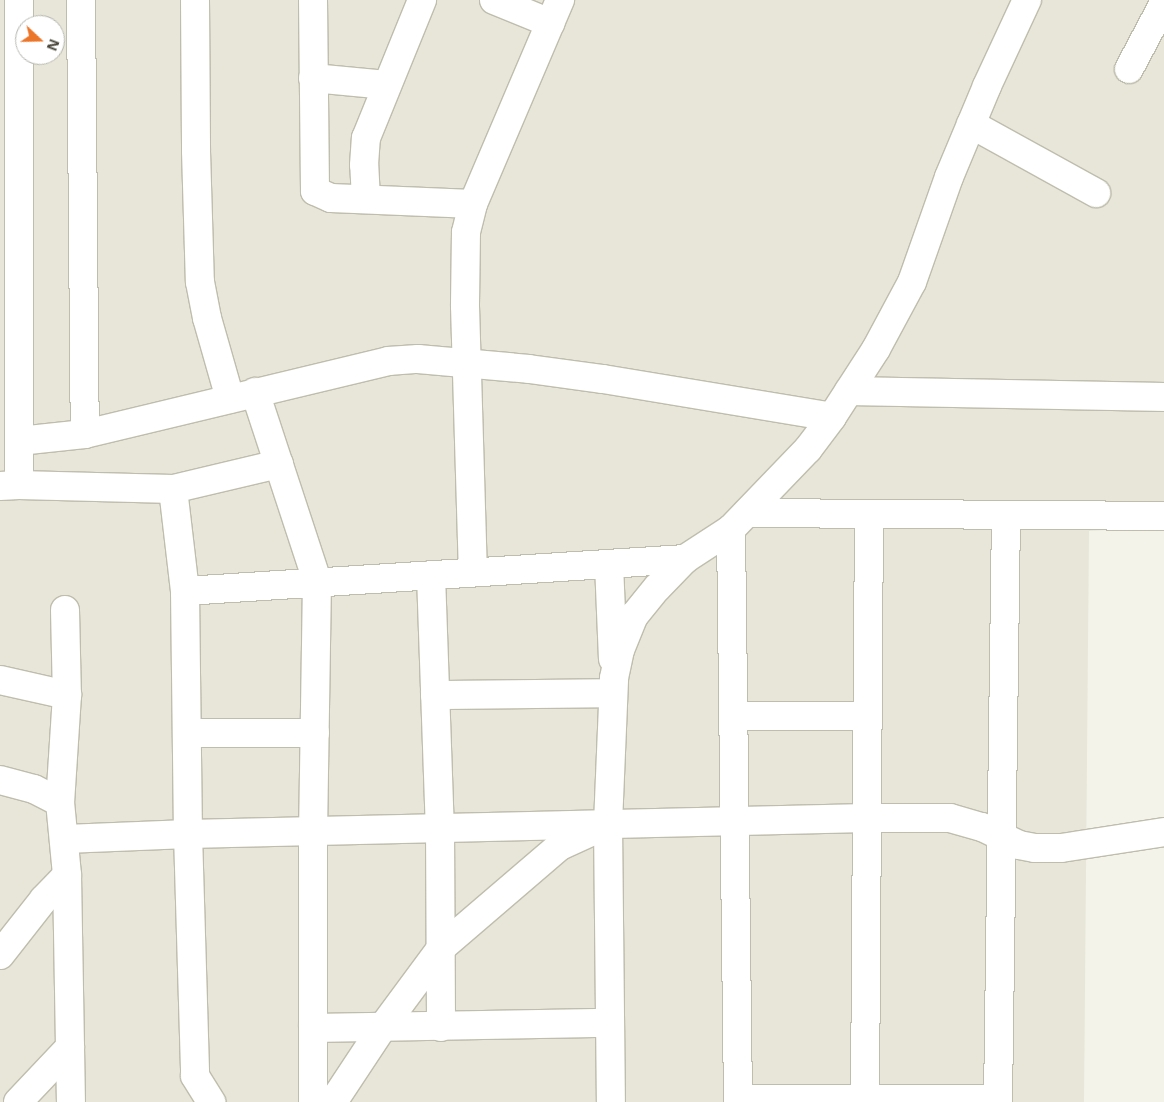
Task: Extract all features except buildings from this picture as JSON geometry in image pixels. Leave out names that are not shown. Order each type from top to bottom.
[{"type":"street","points":[[19,0],[10,111],[19,441],[10,486],[173,489],[279,464]]},
{"type":"street","points":[[82,0],[85,434]]},
{"type":"street","points":[[195,0],[196,151],[200,282],[207,318],[243,396],[279,464],[317,581],[313,831],[313,1102]]},
{"type":"street","points":[[313,0],[315,191],[331,198],[473,204]]},
{"type":"street","points":[[366,199],[364,165],[366,138],[422,0]]},
{"type":"street","points":[[474,572],[466,364],[466,232],[473,204],[555,11],[494,0]]},
{"type":"street","points":[[613,686],[620,650],[634,616],[657,588],[685,559],[739,521],[808,449],[832,417],[876,349],[912,282],[949,177],[1027,0]]},
{"type":"street","points":[[1129,69],[1164,3]]},
{"type":"street","points":[[313,78],[387,86]]},
{"type":"street","points":[[971,124],[1096,193]]},
{"type":"street","points":[[19,441],[85,434],[388,361],[418,359],[603,379],[832,417]]},
{"type":"street","points":[[849,391],[1164,397]]},
{"type":"street","points":[[173,489],[186,592],[188,834],[195,1076],[211,1102]]},
{"type":"street","points":[[739,521],[869,514],[1164,516]]},
{"type":"street","points":[[866,1099],[869,514]]},
{"type":"street","points":[[739,521],[733,716],[738,1101],[866,1099],[998,1100],[1006,515]]},
{"type":"street","points":[[186,592],[317,581],[685,559]]},
{"type":"street","points":[[609,564],[613,686],[608,824],[611,1102]]},
{"type":"street","points":[[431,575],[440,828],[442,1027]]},
{"type":"street","points":[[65,610],[67,695],[60,802],[67,875],[71,1102]]},
{"type":"street","points":[[0,680],[67,695]]},
{"type":"street","points":[[435,695],[613,686]]},
{"type":"street","points":[[733,716],[868,716]]},
{"type":"street","points":[[187,733],[315,733]]},
{"type":"street","points":[[0,780],[34,789],[60,802]]},
{"type":"street","points":[[65,839],[188,834],[867,818],[950,818],[982,827],[1002,837],[1035,848],[1061,848],[1164,832]]},
{"type":"street","points":[[333,1102],[382,1028],[442,946],[560,846],[608,824]]},
{"type":"street","points":[[0,955],[44,899],[67,875]]},
{"type":"street","points":[[313,1028],[610,1023]]},
{"type":"street","points":[[18,1102],[70,1047]]},
{"type":"shaded area","points":[[0,0],[1164,0],[1164,527],[1089,531],[1084,1102],[0,1102]]}]
